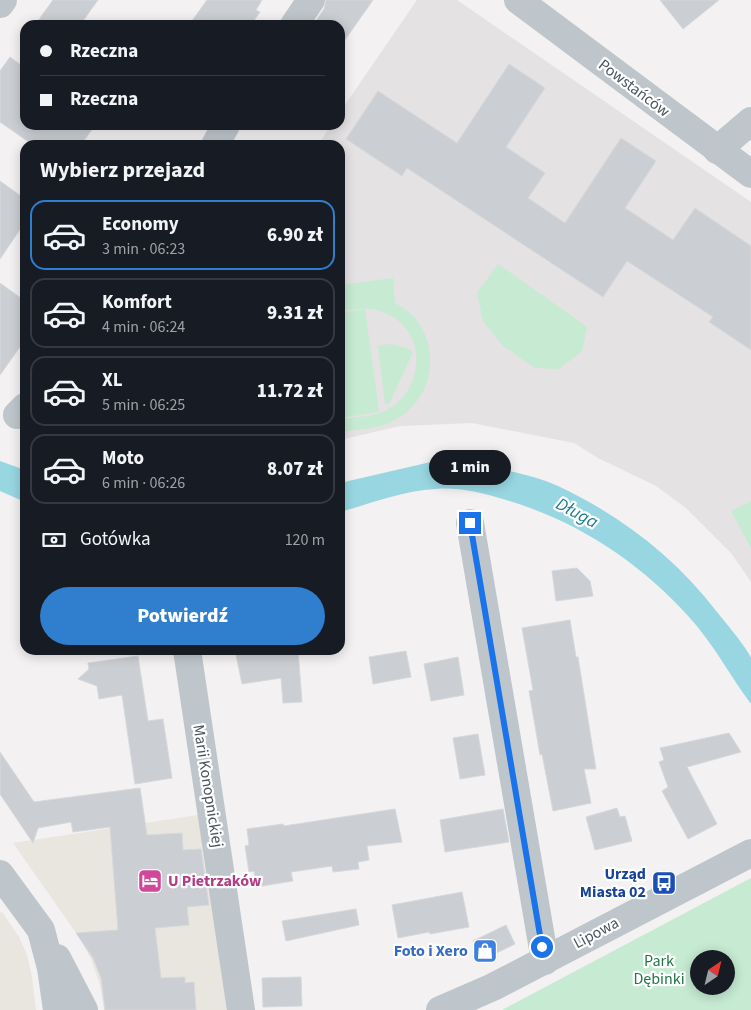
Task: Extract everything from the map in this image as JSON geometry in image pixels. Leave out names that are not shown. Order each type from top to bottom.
[{"type":"street","points":[[0,4],[3,0]]},
{"type":"street","points":[[297,20],[311,0]]},
{"type":"street","name":"Powstańców","points":[[518,0],[716,150],[751,174]]},
{"type":"street","points":[[716,150],[751,121]]},
{"type":"street","points":[[470,523],[545,961]]},
{"type":"street","name":"Marii Konopnickiej","points":[[188,655],[241,1010]]},
{"type":"street","name":"Lipowa","points":[[440,1010],[493,988],[751,853]]},
{"type":"street","points":[[0,874],[62,966],[84,1010]]},
{"type":"street","points":[[43,936],[52,968],[56,1010]]},
{"type":"shaded area","points":[[417,0],[457,0],[751,202],[751,582],[731,553],[686,508],[656,486],[598,458],[574,443],[472,423],[400,426],[345,439],[345,140],[321,140],[328,130],[345,130],[345,105]]},
{"type":"shaded area","points":[[205,814],[236,1010],[104,1010],[100,985],[91,959],[79,937],[13,843]]},
{"type":"shaded area","points":[[2,912],[19,937],[27,955],[36,1010],[0,1010],[0,913]]},
{"type":"green space","points":[[498,264],[587,327],[582,351],[559,369],[535,368],[503,346],[483,321],[477,293]]},
{"type":"green space","points":[[393,278],[395,303],[414,317],[423,330],[428,344],[430,359],[429,374],[425,388],[407,412],[387,424],[345,431],[345,418],[384,412],[401,399],[410,387],[417,359],[409,332],[399,321],[374,309],[345,311],[345,284]]},
{"type":"green space","points":[[365,309],[379,412],[345,417],[345,312]]},
{"type":"green space","points":[[390,344],[407,348],[413,352],[389,404],[385,404],[378,346]]},
{"type":"green space","points":[[751,501],[751,548],[731,511]]},
{"type":"green space","name":"Park Dębinki","points":[[751,878],[751,1010],[502,1010]]},
{"type":"water","points":[[0,461],[20,468],[20,500],[0,491]]},
{"type":"water","name":"Długa","points":[[435,461],[514,472],[545,481],[581,497],[645,539],[701,592],[736,635],[751,658],[751,704],[706,638],[670,597],[626,560],[578,530],[553,517],[526,507],[491,496],[452,489],[411,492],[345,511],[345,482]]},
{"type":"building","points":[[53,0],[98,0],[84,20],[39,20]]},
{"type":"building","points":[[207,0],[262,0],[256,10],[260,12],[254,20],[193,20]]},
{"type":"building","points":[[326,0],[373,0],[345,40],[345,20],[316,20],[324,9]]},
{"type":"building","points":[[660,0],[719,0],[683,29]]},
{"type":"building","points":[[10,57],[20,64],[20,130],[92,130],[84,140],[26,140],[0,122],[0,71]]},
{"type":"building","points":[[509,64],[545,88],[506,147],[545,173],[528,198],[565,223],[621,138],[656,161],[625,208],[673,240],[695,208],[751,246],[751,350],[709,322],[713,317],[627,261],[603,297],[407,168],[402,176],[346,139],[378,91],[457,143]]},
{"type":"building","points":[[0,181],[20,195],[20,229],[0,259]]},
{"type":"building","points":[[0,283],[20,297],[20,347],[0,375]]},
{"type":"building","points":[[577,568],[590,581],[593,596],[556,601],[552,571]]},
{"type":"building","points":[[570,620],[576,657],[578,657],[596,769],[584,769],[591,803],[553,811],[542,754],[540,755],[529,691],[533,690],[522,628]]},
{"type":"building","points":[[406,651],[411,677],[373,684],[369,657]]},
{"type":"building","points":[[236,655],[298,655],[302,702],[283,703],[281,678],[242,684]]},
{"type":"building","points":[[138,656],[148,721],[163,719],[172,778],[135,784],[122,695],[99,699],[97,686],[78,679],[89,669],[88,663]]},
{"type":"building","points":[[458,657],[464,695],[431,701],[424,664]]},
{"type":"building","points":[[729,733],[741,752],[687,767],[717,824],[688,839],[662,791],[668,787],[659,762],[664,760],[660,748]]},
{"type":"building","points":[[478,734],[485,775],[460,779],[453,738]]},
{"type":"building","points":[[0,752],[34,802],[140,788],[147,835],[182,833],[183,850],[201,849],[209,905],[187,907],[189,925],[155,928],[161,978],[185,977],[185,983],[194,982],[196,1010],[105,1010],[101,978],[93,958],[76,933],[118,930],[110,827],[73,832],[71,822],[38,828],[33,843],[0,794]]},
{"type":"building","points":[[617,808],[620,817],[625,816],[632,841],[595,850],[586,817]]},
{"type":"building","points":[[395,809],[402,842],[367,846],[369,860],[358,862],[359,869],[333,872],[332,866],[291,872],[293,881],[256,887],[254,871],[249,872],[245,846],[249,845],[247,829],[283,824],[284,826]]},
{"type":"building","points":[[503,809],[509,842],[445,852],[440,820]]},
{"type":"building","points":[[462,892],[469,927],[398,938],[392,905]]},
{"type":"building","points":[[356,909],[359,925],[286,941],[282,921]]},
{"type":"building","points":[[506,925],[515,944],[482,960],[473,941]]},
{"type":"building","points":[[301,977],[302,1006],[263,1007],[262,978]]},
{"type":"place","name":"U Pietrzaków","points":[[150,881]]},
{"type":"place","name":"Urząd Miasta 02","points":[[664,883]]},
{"type":"place","name":"Foto i Xero","points":[[485,951]]},
{"type":"route","points":[[470,523],[542,947]]}]
